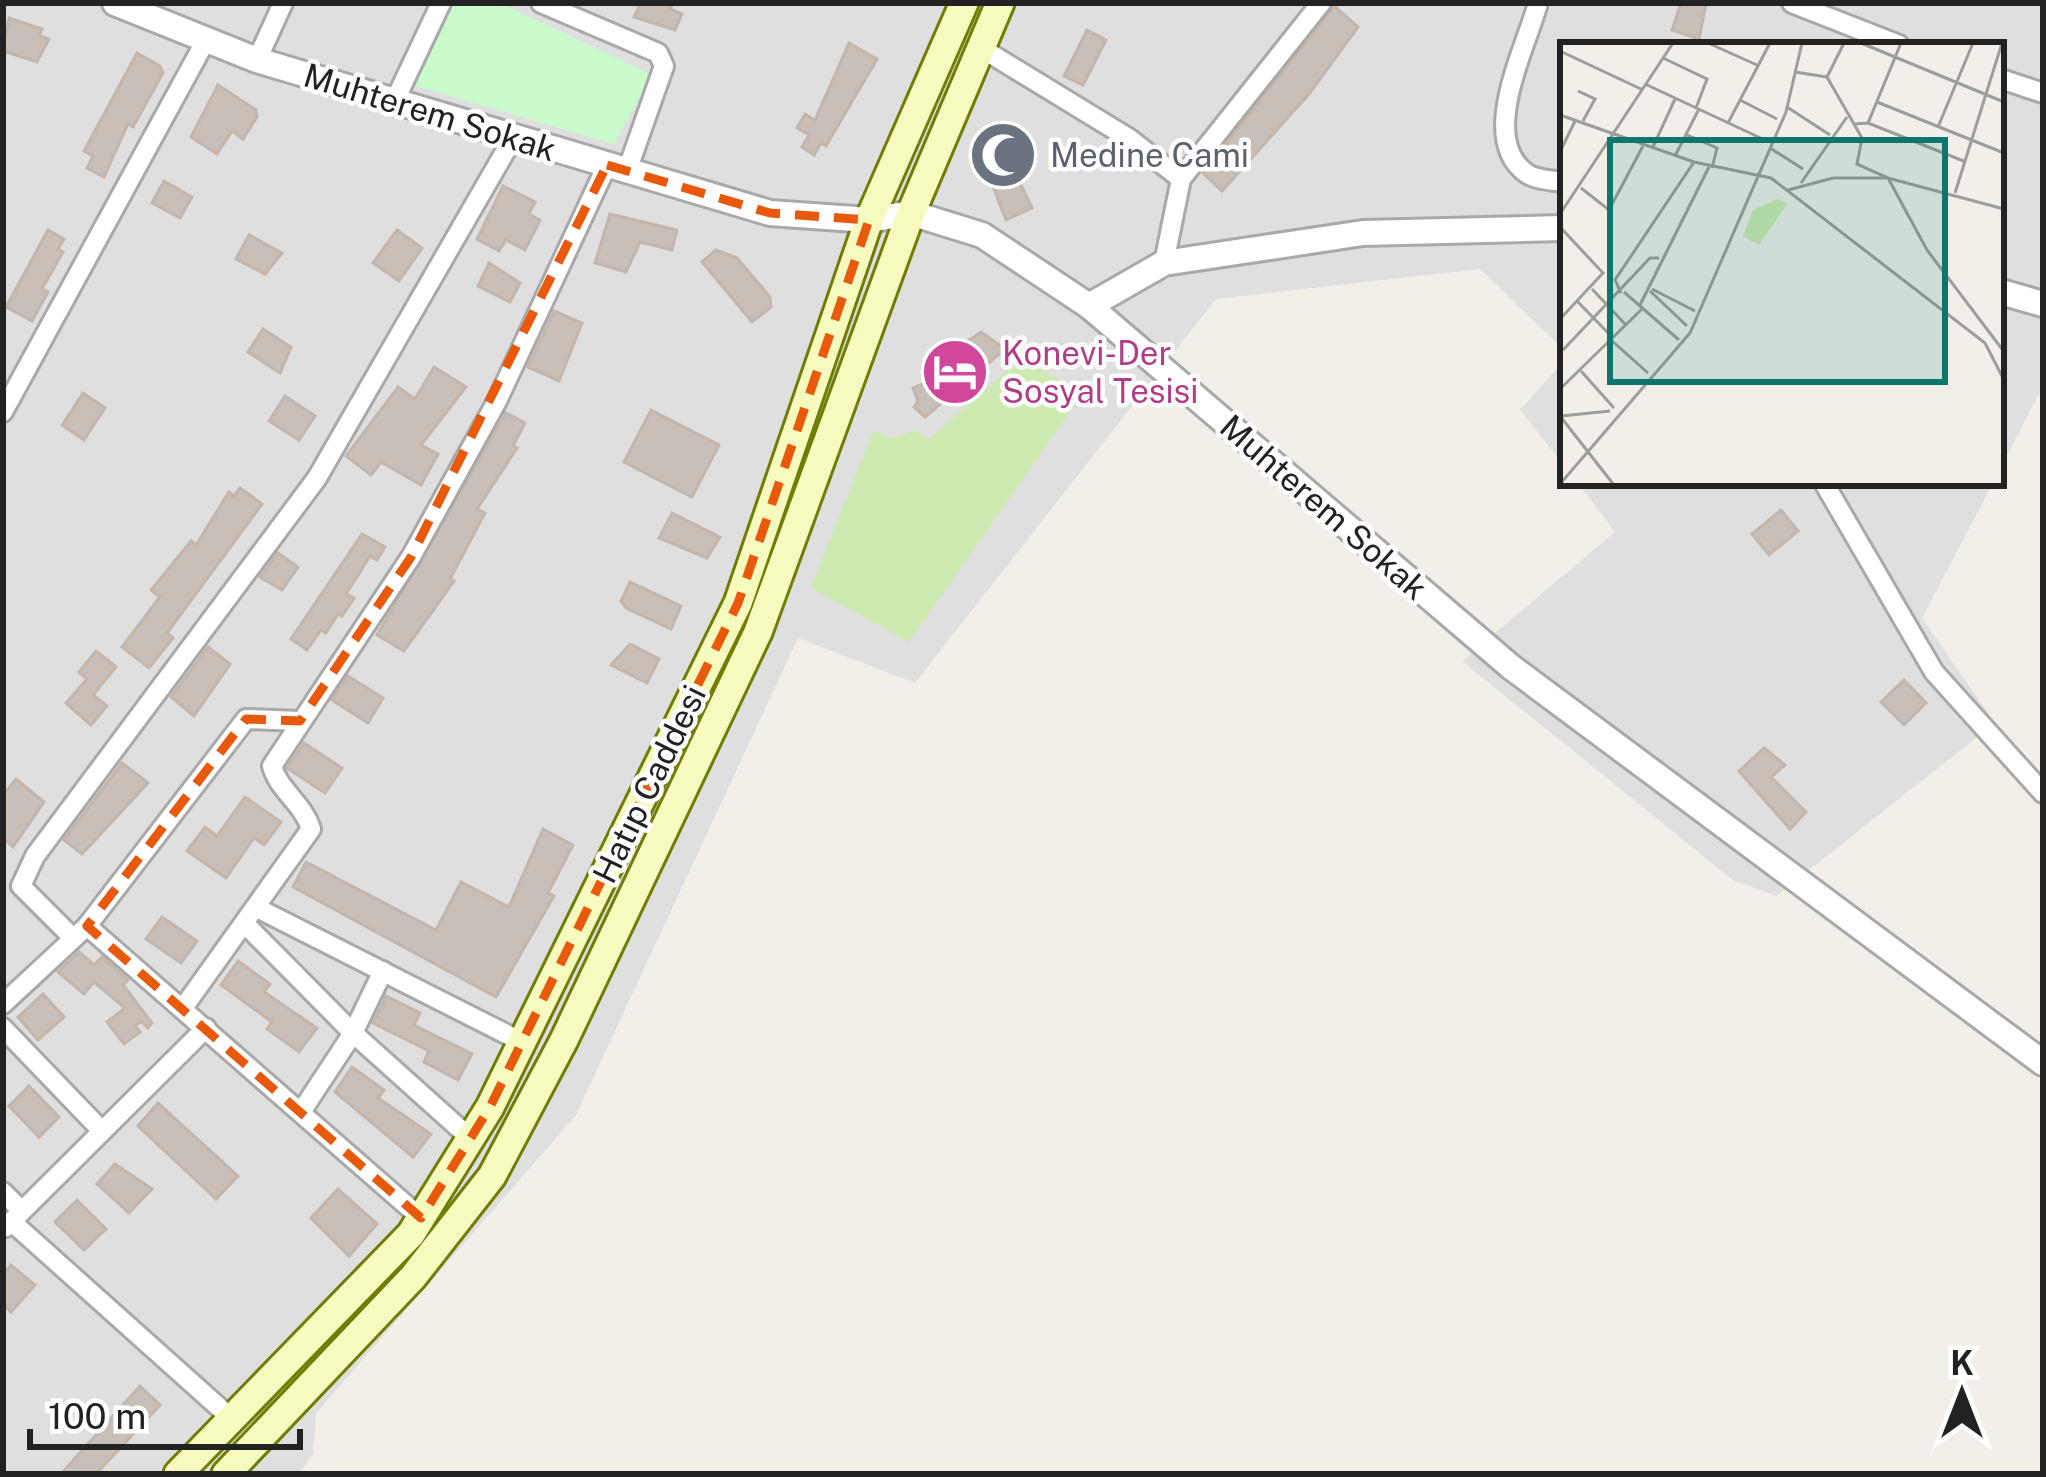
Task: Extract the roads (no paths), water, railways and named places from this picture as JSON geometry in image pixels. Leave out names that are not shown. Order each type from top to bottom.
[{"type":"main road","name":"Hatıp Caddesi","points":[[226,1474],[413,1277],[493,1176],[564,1040],[758,632],[910,213],[1000,3]]},
{"type":"main road","name":"Hatıp Caddesi","points":[[178,1474],[421,1218],[522,1042],[738,604],[869,220],[957,6]]},
{"type":"street","name":"Muhterem Sokak","points":[[116,3],[257,60],[770,213],[869,220],[910,213],[982,235],[1089,306],[1511,668],[2043,1063]]},
{"type":"street","points":[[257,60],[283,3]]},
{"type":"street","points":[[396,98],[441,3]]},
{"type":"street","points":[[183,1008],[311,829],[304,807],[276,779],[272,766],[422,537],[617,168],[664,67],[658,53],[541,3]]},
{"type":"street","points":[[1164,263],[1181,179],[1321,3]]},
{"type":"street","points":[[1538,3],[1506,111],[1507,150],[1528,176],[1560,181]]},
{"type":"street","points":[[1792,3],[1891,42]]},
{"type":"street","points":[[3,412],[206,40]]},
{"type":"street","points":[[981,48],[1130,139],[1181,179]]},
{"type":"street","points":[[2004,80],[2043,93]]},
{"type":"street","points":[[421,1218],[183,1008],[21,886],[34,856],[316,478],[513,138]]},
{"type":"street","points":[[1089,306],[1164,263],[1363,233],[1560,228]]},
{"type":"street","points":[[2004,293],[2043,304]]},
{"type":"street","points":[[1826,486],[1934,672],[2043,793]]},
{"type":"street","points":[[3,1004],[79,931],[246,719],[300,721]]},
{"type":"street","points":[[251,916],[383,971],[522,1042]]},
{"type":"street","points":[[251,916],[353,1033],[470,1138]]},
{"type":"street","points":[[301,1112],[353,1033],[383,971]]},
{"type":"street","points":[[3,1028],[102,1131]]},
{"type":"street","points":[[12,1221],[206,1028]]},
{"type":"street","points":[[3,1192],[12,1221],[232,1419]]},
{"type":"place","name":"Medine Cami","points":[[1003,155]]},
{"type":"place","name":"Konevi-Der Sosyal Tesisi","points":[[955,372]]}]
